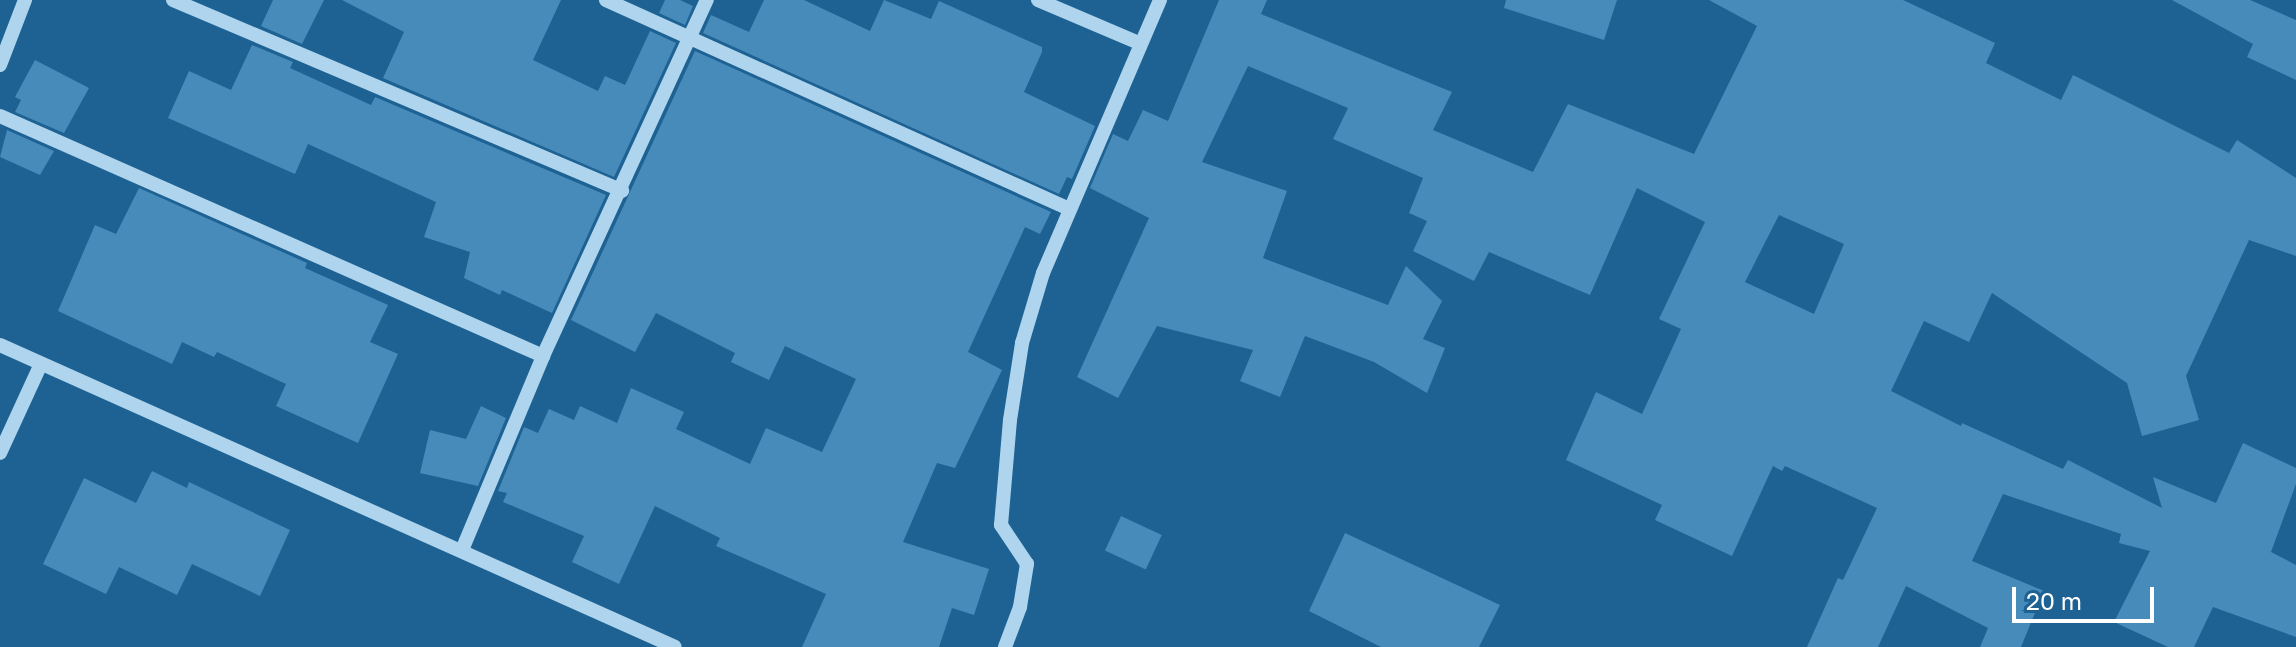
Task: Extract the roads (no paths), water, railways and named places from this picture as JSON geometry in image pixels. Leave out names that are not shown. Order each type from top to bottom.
[{"type":"street","points":[[0,65],[25,0]]},
{"type":"street","points":[[173,0],[622,191]]},
{"type":"street","points":[[606,0],[1069,209]]},
{"type":"street","points":[[462,550],[543,356],[622,191],[707,0]]},
{"type":"street","points":[[1038,0],[1139,43]]},
{"type":"street","points":[[1005,647],[1020,607],[1027,564],[1001,525],[1010,420],[1022,343],[1043,273],[1160,0]]},
{"type":"street","points":[[0,116],[543,356]]},
{"type":"street","points":[[0,345],[675,647]]},
{"type":"street","points":[[0,453],[41,364]]}]
